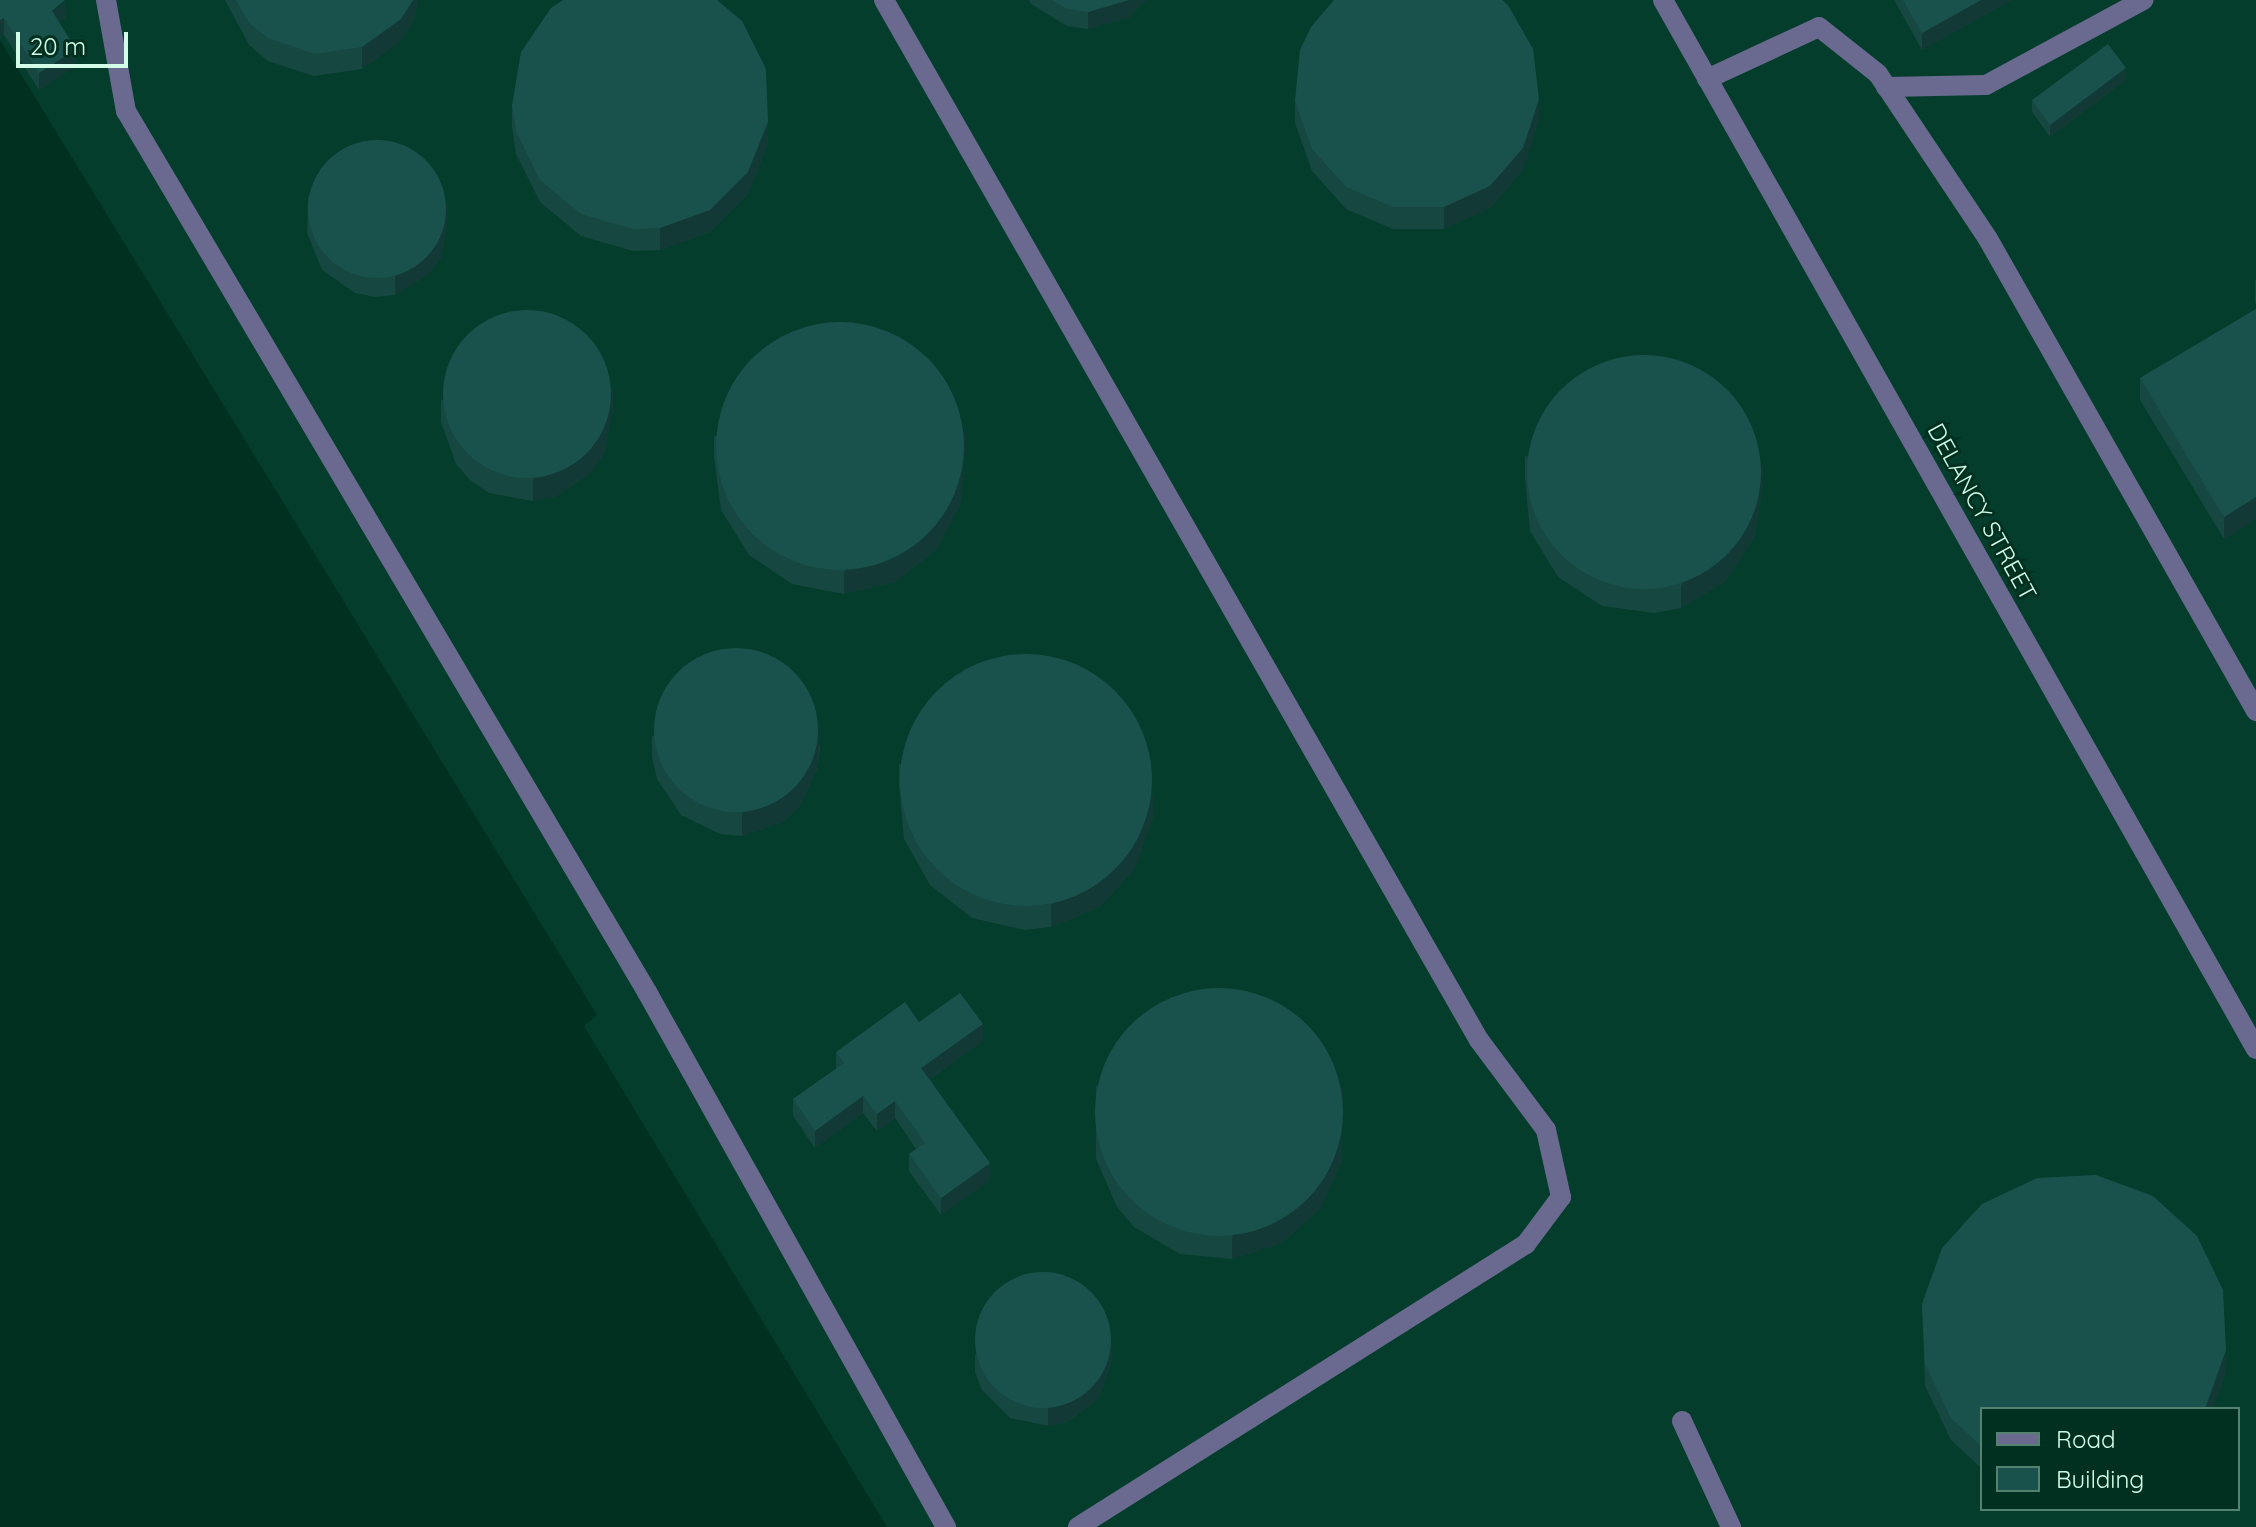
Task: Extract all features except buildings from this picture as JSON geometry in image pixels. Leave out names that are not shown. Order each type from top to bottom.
[{"type":"street","points":[[106,0],[126,111],[647,992],[946,1527]]},
{"type":"street","points":[[884,0],[1479,1040],[1546,1130],[1561,1197],[1526,1244],[1078,1527]]},
{"type":"street","name":"DELANCY STREET","points":[[1663,0],[2256,1049]]},
{"type":"street","points":[[1886,87],[1986,85],[2143,0]]},
{"type":"street","points":[[1707,79],[1819,27],[1878,74],[1988,239],[2256,711]]},
{"type":"street","points":[[1682,1421],[1731,1527]]},
{"type":"shaded area","points":[[0,0],[2256,0],[2256,1527],[887,1527],[584,1026],[597,1015],[0,40]]}]
